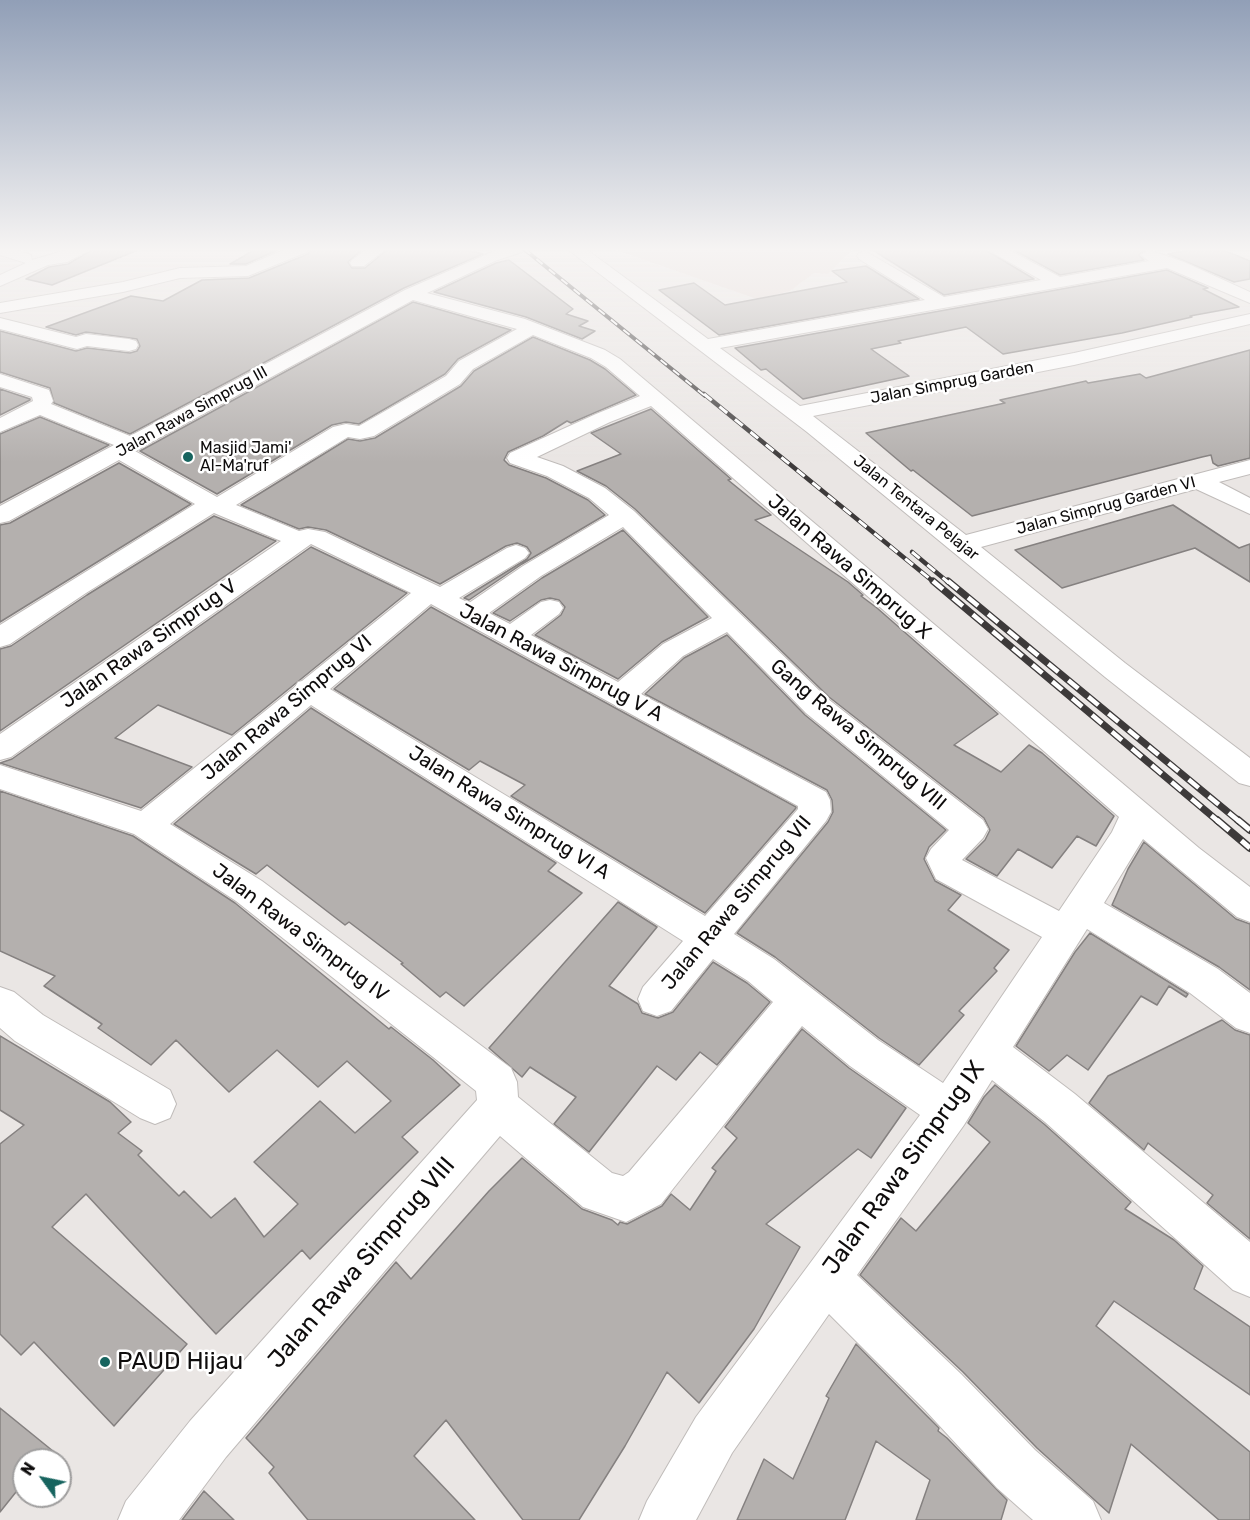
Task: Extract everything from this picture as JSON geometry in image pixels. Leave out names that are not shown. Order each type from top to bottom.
[{"type":"street","name":"Jalan Rawa Simprug III","points":[[0,516],[363,320]]},
{"type":"street","name":"Jalan Rawa Simprug X","points":[[506,320],[598,354],[613,363],[1187,857],[1250,907]]},
{"type":"street","name":"Jalan Tentara Pelajar","points":[[670,320],[795,412],[962,544],[1115,670],[1250,775]]},
{"type":"street","points":[[704,345],[842,320]]},
{"type":"street","name":"Jalan Simprug Garden","points":[[795,412],[1074,359],[1246,320]]},
{"type":"street","points":[[0,323],[77,343],[86,340],[129,345]]},
{"type":"street","points":[[0,638],[77,586],[215,505],[341,432],[348,430],[360,434],[366,432],[453,380],[466,364],[532,328]]},
{"type":"street","name":"Jalan Simprug Garden","points":[[815,428],[1038,383],[1250,336]]},
{"type":"street","points":[[1074,359],[1092,371]]},
{"type":"street","points":[[1019,370],[1038,383]]},
{"type":"street","points":[[0,380],[42,394],[43,400],[39,407],[0,426]]},
{"type":"street","name":"Gang Rawa Simprug VIII","points":[[654,398],[603,418],[518,458],[555,471],[597,493],[625,516],[817,706],[971,829],[943,858],[948,869],[1073,919]]},
{"type":"street","points":[[39,407],[126,448],[215,505],[299,540]]},
{"type":"street","name":"Jalan Simprug Garden VI","points":[[962,544],[1250,467]]},
{"type":"street","points":[[1199,481],[1250,507]]},
{"type":"street","points":[[471,614],[532,571],[625,516]]},
{"type":"street","name":"Jalan Rawa Simprug V A","points":[[299,540],[312,536],[333,543],[435,595],[810,797],[816,806]]},
{"type":"street","name":"Jalan Rawa Simprug V","points":[[0,749],[299,540]]},
{"type":"street","name":"Jalan Rawa Simprug VI","points":[[146,825],[308,689],[435,595],[516,553]]},
{"type":"street","points":[[512,636],[550,608]]},
{"type":"street","points":[[621,694],[673,650],[729,620]]},
{"type":"street","name":"Jalan Rawa Simprug VI A","points":[[308,689],[761,970],[864,1053],[949,1111]]},
{"type":"street","name":"Jalan Rawa Simprug IV","points":[[0,777],[146,825],[249,891],[495,1082],[498,1107]]},
{"type":"street","name":"Jalan Rawa Simprug VII","points":[[657,999],[814,812],[816,806]]},
{"type":"street","name":"Jalan Rawa Simprug IX","points":[[666,1520],[714,1435],[949,1111],[1127,837],[1137,813]]},
{"type":"street","points":[[1073,919],[1204,981],[1250,1016]]},
{"type":"street","points":[[498,1107],[599,1191],[626,1200],[645,1188],[799,1000]]},
{"type":"street","points":[[0,1004],[29,1028],[155,1104]]},
{"type":"street","points":[[987,1051],[1060,1108],[1250,1273]]},
{"type":"street","name":"Jalan Rawa Simprug VIII","points":[[144,1520],[193,1456],[498,1107]]},
{"type":"street","points":[[826,1278],[943,1392],[1016,1470],[1074,1520]]},
{"type":"building","points":[[65,320],[344,320],[130,434],[54,403],[50,388],[0,372],[0,331],[76,351],[87,348],[130,353],[137,351],[140,346],[137,339],[86,332],[76,335],[46,327]]},
{"type":"building","points":[[380,320],[476,320],[511,330],[458,359],[445,374],[359,424],[346,422],[332,425],[217,494],[140,451]]},
{"type":"building","points":[[533,320],[588,321],[579,326],[595,331],[582,339]]},
{"type":"building","points":[[699,320],[803,320],[719,335]]},
{"type":"building","points":[[890,320],[1179,320],[1122,333],[1003,354],[966,327],[898,341],[901,343],[871,349],[909,376],[803,399],[766,369],[761,370],[735,348]]},
{"type":"building","points":[[533,337],[590,360],[605,369],[636,395],[571,423],[567,421],[543,436],[508,452],[504,460],[509,465],[546,478],[588,500],[605,515],[522,564],[469,600],[464,598],[527,559],[531,553],[527,547],[517,543],[506,546],[440,584],[326,530],[308,527],[299,529],[241,505],[348,439],[360,441],[375,438],[461,386],[474,371]]},
{"type":"building","points":[[1250,350],[1250,458],[1218,466],[1213,463],[1211,455],[972,516],[913,470],[911,471],[866,433],[1005,403],[1000,400],[1086,381],[1088,383],[1140,374],[1146,378]]},
{"type":"building","points":[[0,389],[30,399],[30,400],[0,415]]},
{"type":"building","points":[[651,409],[731,479],[728,480],[771,515],[755,520],[848,582],[863,595],[861,596],[998,714],[954,745],[1001,772],[1029,745],[1042,753],[1114,816],[1096,846],[1077,836],[1052,868],[1018,849],[997,876],[966,859],[985,840],[990,830],[984,818],[829,697],[635,509],[606,486],[577,471],[621,454],[591,433]]},
{"type":"building","points":[[40,417],[109,445],[0,503],[0,434]]},
{"type":"building","points":[[119,463],[191,504],[0,622],[0,525],[10,523]]},
{"type":"building","points":[[1173,505],[1239,548],[1250,544],[1250,582],[1195,548],[1062,588],[1015,550]]},
{"type":"building","points":[[214,516],[276,541],[0,731],[0,649],[11,646],[87,595]]},
{"type":"building","points":[[623,530],[708,617],[662,642],[618,679],[535,635],[561,615],[565,607],[559,600],[550,598],[541,600],[510,621],[493,613],[542,578]]},
{"type":"building","points":[[311,547],[407,593],[232,735],[158,705],[115,738],[192,767],[141,808],[0,763],[12,759]]},
{"type":"building","points":[[431,607],[796,808],[705,913],[511,796],[525,785],[480,761],[469,770],[334,689]]},
{"type":"building","points":[[727,635],[805,715],[946,830],[929,847],[924,859],[935,881],[961,895],[948,910],[1009,950],[994,968],[997,971],[959,1011],[964,1015],[919,1065],[879,1038],[775,957],[737,933],[828,822],[833,812],[832,800],[827,790],[645,694],[684,658]]},
{"type":"building","points":[[311,708],[556,863],[548,871],[582,893],[464,1006],[446,992],[440,997],[401,964],[403,963],[349,922],[345,925],[267,865],[256,874],[174,824]]},
{"type":"building","points":[[0,791],[133,836],[235,903],[389,1029],[391,1027],[433,1060],[460,1085],[402,1137],[418,1152],[310,1259],[302,1250],[216,1334],[86,1194],[52,1227],[187,1344],[114,1426],[34,1342],[21,1355],[0,1334],[0,1144],[24,1125],[0,1110],[0,1036],[110,1102],[131,1122],[118,1133],[142,1151],[138,1155],[179,1196],[184,1191],[211,1218],[235,1198],[264,1237],[298,1204],[254,1162],[320,1101],[355,1133],[391,1101],[347,1061],[318,1087],[277,1050],[229,1092],[176,1040],[151,1065],[98,1028],[102,1024],[44,986],[55,976],[0,951]]},
{"type":"building","points":[[1144,842],[1236,919],[1250,924],[1250,990],[1219,967],[1112,905],[1128,869]]},
{"type":"building","points":[[618,902],[657,927],[609,986],[638,1004],[642,1013],[658,1018],[673,1012],[713,962],[747,983],[770,1002],[717,1065],[700,1052],[676,1080],[657,1066],[589,1152],[554,1124],[576,1097],[530,1067],[522,1077],[489,1048]]},
{"type":"building","points":[[1090,933],[1188,994],[1186,997],[1169,986],[1157,1005],[1141,996],[1088,1070],[1067,1055],[1049,1071],[1016,1046],[1075,952]]},
{"type":"building","points":[[1222,1020],[1235,1030],[1250,1035],[1250,1239],[1207,1203],[1213,1195],[1148,1143],[1144,1150],[1089,1103],[1108,1076]]},
{"type":"building","points":[[802,1029],[849,1068],[906,1108],[871,1158],[858,1149],[766,1224],[800,1247],[754,1329],[699,1403],[667,1372],[579,1520],[523,1520],[446,1420],[414,1456],[475,1520],[308,1520],[269,1473],[274,1467],[246,1438],[396,1262],[411,1279],[489,1191],[522,1158],[582,1209],[612,1220],[618,1225],[620,1222],[627,1224],[662,1206],[671,1194],[690,1210],[716,1171],[712,1168],[737,1138],[725,1127]]},
{"type":"building","points":[[995,1085],[1044,1124],[1131,1202],[1125,1209],[1174,1240],[1203,1266],[1194,1289],[1250,1327],[1250,1395],[1114,1301],[1096,1326],[1250,1452],[1250,1520],[1219,1520],[1131,1444],[1109,1513],[1037,1448],[963,1372],[860,1275],[901,1218],[916,1231],[990,1142],[968,1123],[984,1097]]},
{"type":"building","points":[[856,1344],[1007,1500],[1001,1520],[916,1520],[930,1480],[876,1441],[845,1520],[737,1520],[764,1459],[793,1479],[829,1398],[826,1396]]},
{"type":"building","points":[[0,1408],[49,1448],[12,1448],[12,1497],[0,1512]]},
{"type":"building","points":[[204,1491],[234,1520],[182,1520]]},
{"type":"railway","points":[[611,320],[705,396]]},
{"type":"railway","points":[[704,394],[935,583]]},
{"type":"railway","points":[[912,552],[949,583]]},
{"type":"railway","points":[[933,581],[1219,822]]},
{"type":"railway","points":[[948,581],[1240,822]]},
{"type":"railway","points":[[1217,820],[1250,848]]},
{"type":"railway","points":[[1238,820],[1250,830]]},
{"type":"place","name":"Masjid Jami' Al-Ma'ruf","points":[[188,457]]},
{"type":"place","name":"PAUD Hijau","points":[[105,1362]]}]
